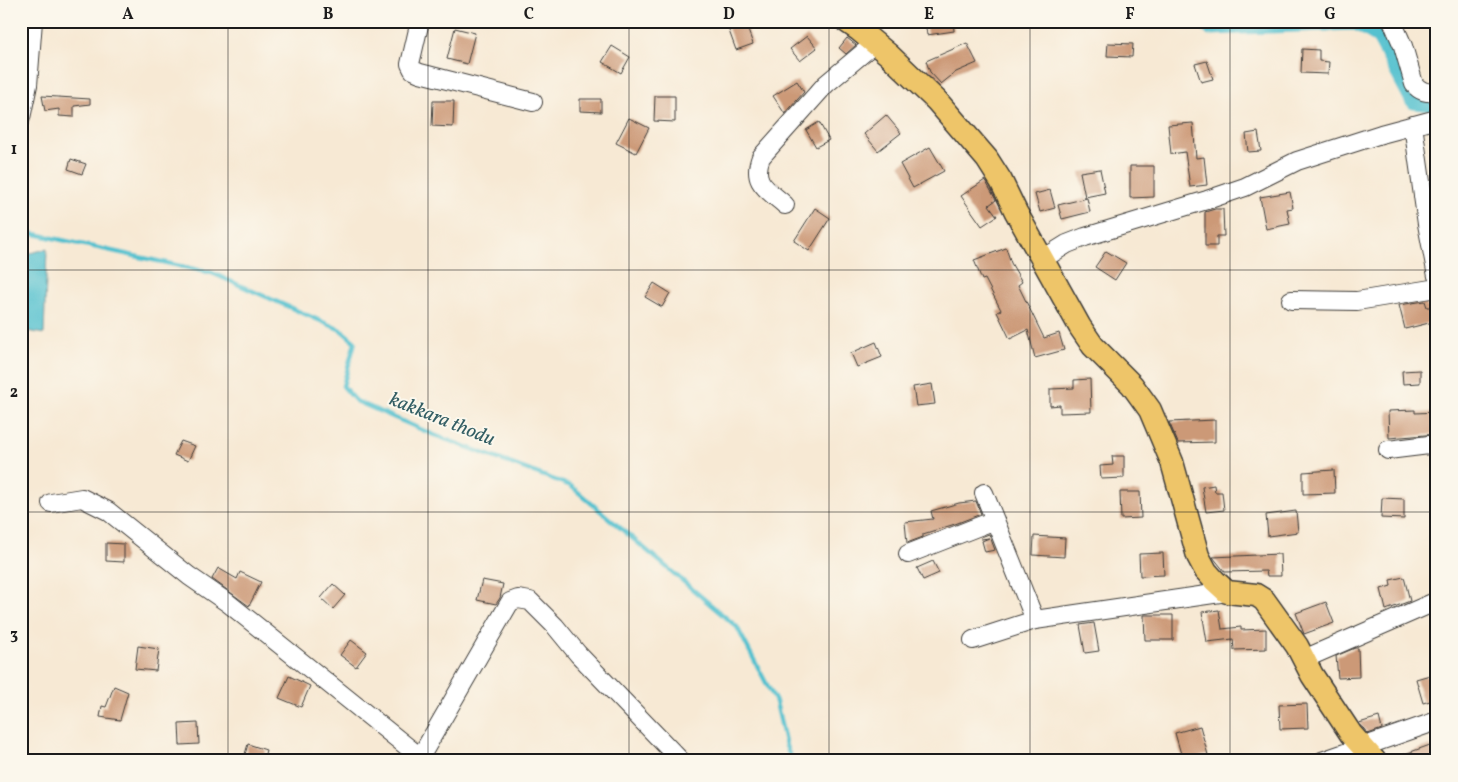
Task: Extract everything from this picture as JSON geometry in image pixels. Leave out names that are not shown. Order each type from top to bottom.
[{"type":"main road","points":[[846,21],[876,43],[937,101],[987,159],[1001,181],[1016,212],[1080,327],[1094,346],[1132,385],[1150,410],[1172,462],[1198,556],[1206,571],[1214,582],[1227,592],[1256,595],[1264,600],[1297,646],[1341,719],[1369,754]]},
{"type":"street","points":[[21,118],[28,85],[33,21]]},
{"type":"street","points":[[420,21],[410,64],[413,70],[533,102]]},
{"type":"street","points":[[1392,21],[1403,46],[1414,84],[1424,92],[1437,92]]},
{"type":"street","points":[[785,205],[761,184],[757,177],[757,166],[761,157],[826,84],[876,43]]},
{"type":"street","points":[[1043,259],[1067,244],[1085,237],[1245,187],[1297,161],[1437,119]]},
{"type":"street","points":[[1413,126],[1427,224],[1437,276]]},
{"type":"street","points":[[1291,300],[1357,301],[1437,288]]},
{"type":"street","points":[[1388,450],[1437,444]]},
{"type":"street","points":[[984,493],[1034,620]]},
{"type":"street","points":[[51,503],[82,498],[108,510],[189,576],[228,603],[419,759],[510,602],[518,599],[530,601],[681,761]]},
{"type":"street","points":[[908,554],[995,520]]},
{"type":"street","points":[[973,640],[1034,620],[1227,592]]},
{"type":"street","points":[[1304,659],[1437,601]]},
{"type":"street","points":[[1322,761],[1369,754],[1437,721]]},
{"type":"water","points":[[47,249],[44,334],[21,330],[21,255]]},
{"type":"building","points":[[925,21],[953,21],[954,31],[927,35]]},
{"type":"building","points":[[745,22],[753,44],[736,50],[728,28]]},
{"type":"building","points":[[455,28],[475,33],[467,64],[447,59]]},
{"type":"building","points":[[807,36],[817,48],[800,61],[790,49]]},
{"type":"building","points":[[847,38],[856,45],[846,54],[839,48]]},
{"type":"building","points":[[967,43],[977,63],[956,72],[941,84],[930,72],[926,61]]},
{"type":"building","points":[[1108,43],[1133,44],[1132,57],[1107,56]]},
{"type":"building","points":[[612,46],[630,57],[621,73],[602,62]]},
{"type":"building","points":[[1302,49],[1319,50],[1319,61],[1329,62],[1328,74],[1301,73]]},
{"type":"building","points":[[1207,61],[1213,79],[1201,82],[1195,64]]},
{"type":"building","points":[[797,81],[804,92],[785,114],[773,96]]},
{"type":"building","points":[[42,96],[90,99],[90,104],[74,106],[74,117],[59,116],[59,109],[45,111]]},
{"type":"building","points":[[655,96],[675,96],[675,122],[654,121]]},
{"type":"building","points":[[580,99],[601,99],[601,112],[580,111]]},
{"type":"building","points":[[433,101],[454,101],[453,127],[432,126]]},
{"type":"building","points":[[886,115],[901,133],[878,151],[864,134]]},
{"type":"building","points":[[629,118],[649,128],[636,153],[616,143]]},
{"type":"building","points":[[819,122],[829,140],[816,147],[806,130]]},
{"type":"building","points":[[1193,123],[1196,158],[1204,157],[1207,185],[1190,187],[1185,152],[1171,154],[1168,125]]},
{"type":"building","points":[[1258,132],[1261,151],[1248,152],[1246,134]]},
{"type":"building","points":[[930,147],[944,171],[913,188],[900,164]]},
{"type":"building","points":[[71,159],[86,164],[82,174],[68,169]]},
{"type":"building","points":[[1130,166],[1154,166],[1154,197],[1130,198]]},
{"type":"building","points":[[1100,169],[1105,193],[1085,197],[1080,172]]},
{"type":"building","points":[[985,180],[996,200],[989,205],[997,216],[982,226],[961,196]]},
{"type":"building","points":[[1050,190],[1055,208],[1040,212],[1035,194]]},
{"type":"building","points":[[1290,192],[1293,208],[1287,209],[1290,224],[1266,229],[1260,197]]},
{"type":"building","points":[[1087,198],[1090,212],[1062,219],[1058,205]]},
{"type":"building","points":[[815,208],[830,218],[809,251],[794,241]]},
{"type":"building","points":[[1223,209],[1224,236],[1217,236],[1217,246],[1205,246],[1205,212]]},
{"type":"building","points":[[1006,248],[1011,263],[1022,282],[1018,285],[1044,338],[1059,333],[1064,350],[1035,358],[1028,330],[1010,339],[997,312],[1001,310],[985,279],[982,280],[974,260]]},
{"type":"building","points":[[1106,251],[1126,263],[1115,280],[1095,267]]},
{"type":"building","points":[[654,283],[670,293],[662,307],[645,297]]},
{"type":"building","points":[[1425,301],[1427,307],[1437,307],[1437,321],[1405,329],[1399,305]]},
{"type":"building","points":[[876,342],[882,357],[857,367],[851,353]]},
{"type":"building","points":[[1420,370],[1420,383],[1403,384],[1402,371]]},
{"type":"building","points":[[1090,379],[1091,412],[1060,413],[1060,405],[1050,406],[1050,389],[1074,388],[1074,380]]},
{"type":"building","points":[[932,384],[935,404],[916,406],[913,387]]},
{"type":"building","points":[[1415,410],[1415,413],[1437,412],[1437,434],[1389,438],[1388,411]]},
{"type":"building","points":[[1215,420],[1215,442],[1178,443],[1169,422]]},
{"type":"building","points":[[181,441],[195,446],[188,461],[174,455]]},
{"type":"building","points":[[1112,456],[1124,456],[1124,478],[1101,479],[1100,466],[1113,465]]},
{"type":"building","points":[[1334,470],[1335,493],[1303,494],[1303,472]]},
{"type":"building","points":[[1214,485],[1215,492],[1222,492],[1224,510],[1206,512],[1202,487]]},
{"type":"building","points":[[1120,492],[1140,492],[1141,518],[1121,519]]},
{"type":"building","points":[[1382,498],[1404,499],[1404,519],[1381,518]]},
{"type":"building","points":[[976,501],[981,514],[923,534],[923,537],[907,543],[905,522],[933,519],[931,511],[959,503]]},
{"type":"building","points":[[1296,511],[1298,532],[1268,536],[1266,515]]},
{"type":"building","points":[[989,534],[995,550],[985,552],[982,541],[989,538],[981,539],[981,537]]},
{"type":"building","points":[[1034,536],[1065,538],[1064,557],[1033,555]]},
{"type":"building","points":[[106,543],[124,544],[124,562],[106,561]]},
{"type":"building","points":[[1163,553],[1164,575],[1140,576],[1139,554]]},
{"type":"building","points":[[1280,554],[1281,576],[1267,576],[1266,571],[1225,572],[1213,557]]},
{"type":"building","points":[[933,561],[939,573],[923,580],[917,568]]},
{"type":"building","points":[[218,568],[237,579],[240,572],[261,582],[249,606],[212,579]]},
{"type":"building","points":[[1404,577],[1410,601],[1386,610],[1381,589],[1391,586],[1390,580]]},
{"type":"building","points":[[482,580],[503,584],[500,598],[496,604],[477,600]]},
{"type":"building","points":[[333,584],[345,595],[333,609],[321,598]]},
{"type":"building","points":[[1326,602],[1334,623],[1304,634],[1296,613]]},
{"type":"building","points":[[1219,610],[1222,629],[1241,627],[1241,630],[1266,629],[1266,649],[1234,650],[1233,639],[1207,642],[1202,612]]},
{"type":"building","points":[[1144,615],[1173,615],[1173,640],[1145,640]]},
{"type":"building","points":[[1094,623],[1099,651],[1085,653],[1080,625]]},
{"type":"building","points":[[351,640],[367,652],[356,667],[340,655]]},
{"type":"building","points":[[138,646],[159,649],[156,671],[135,669]]},
{"type":"building","points":[[1358,648],[1359,677],[1338,678],[1336,656]]},
{"type":"building","points":[[1430,675],[1437,699],[1423,703],[1416,679]]},
{"type":"building","points":[[289,676],[310,686],[301,707],[279,698]]},
{"type":"building","points":[[114,686],[128,692],[120,720],[100,717],[102,706],[106,707]]},
{"type":"building","points":[[1307,704],[1308,728],[1280,729],[1279,705]]},
{"type":"building","points":[[1379,717],[1382,729],[1368,734],[1359,723]]},
{"type":"building","points":[[198,723],[199,744],[180,745],[179,724]]},
{"type":"building","points":[[1200,726],[1208,755],[1183,761],[1175,733]]},
{"type":"building","points":[[248,744],[266,750],[263,761],[243,761]]},
{"type":"building","points":[[1430,745],[1436,761],[1391,761],[1391,759]]},
{"type":"waterway","points":[[1202,21],[1210,28],[1356,23],[1378,36],[1413,102],[1437,104]]},
{"type":"waterway","name":"kakkara thodu","points":[[21,231],[212,273],[341,330],[355,342],[343,386],[356,401],[434,435],[571,486],[737,627],[776,702],[786,746],[792,761]]}]
